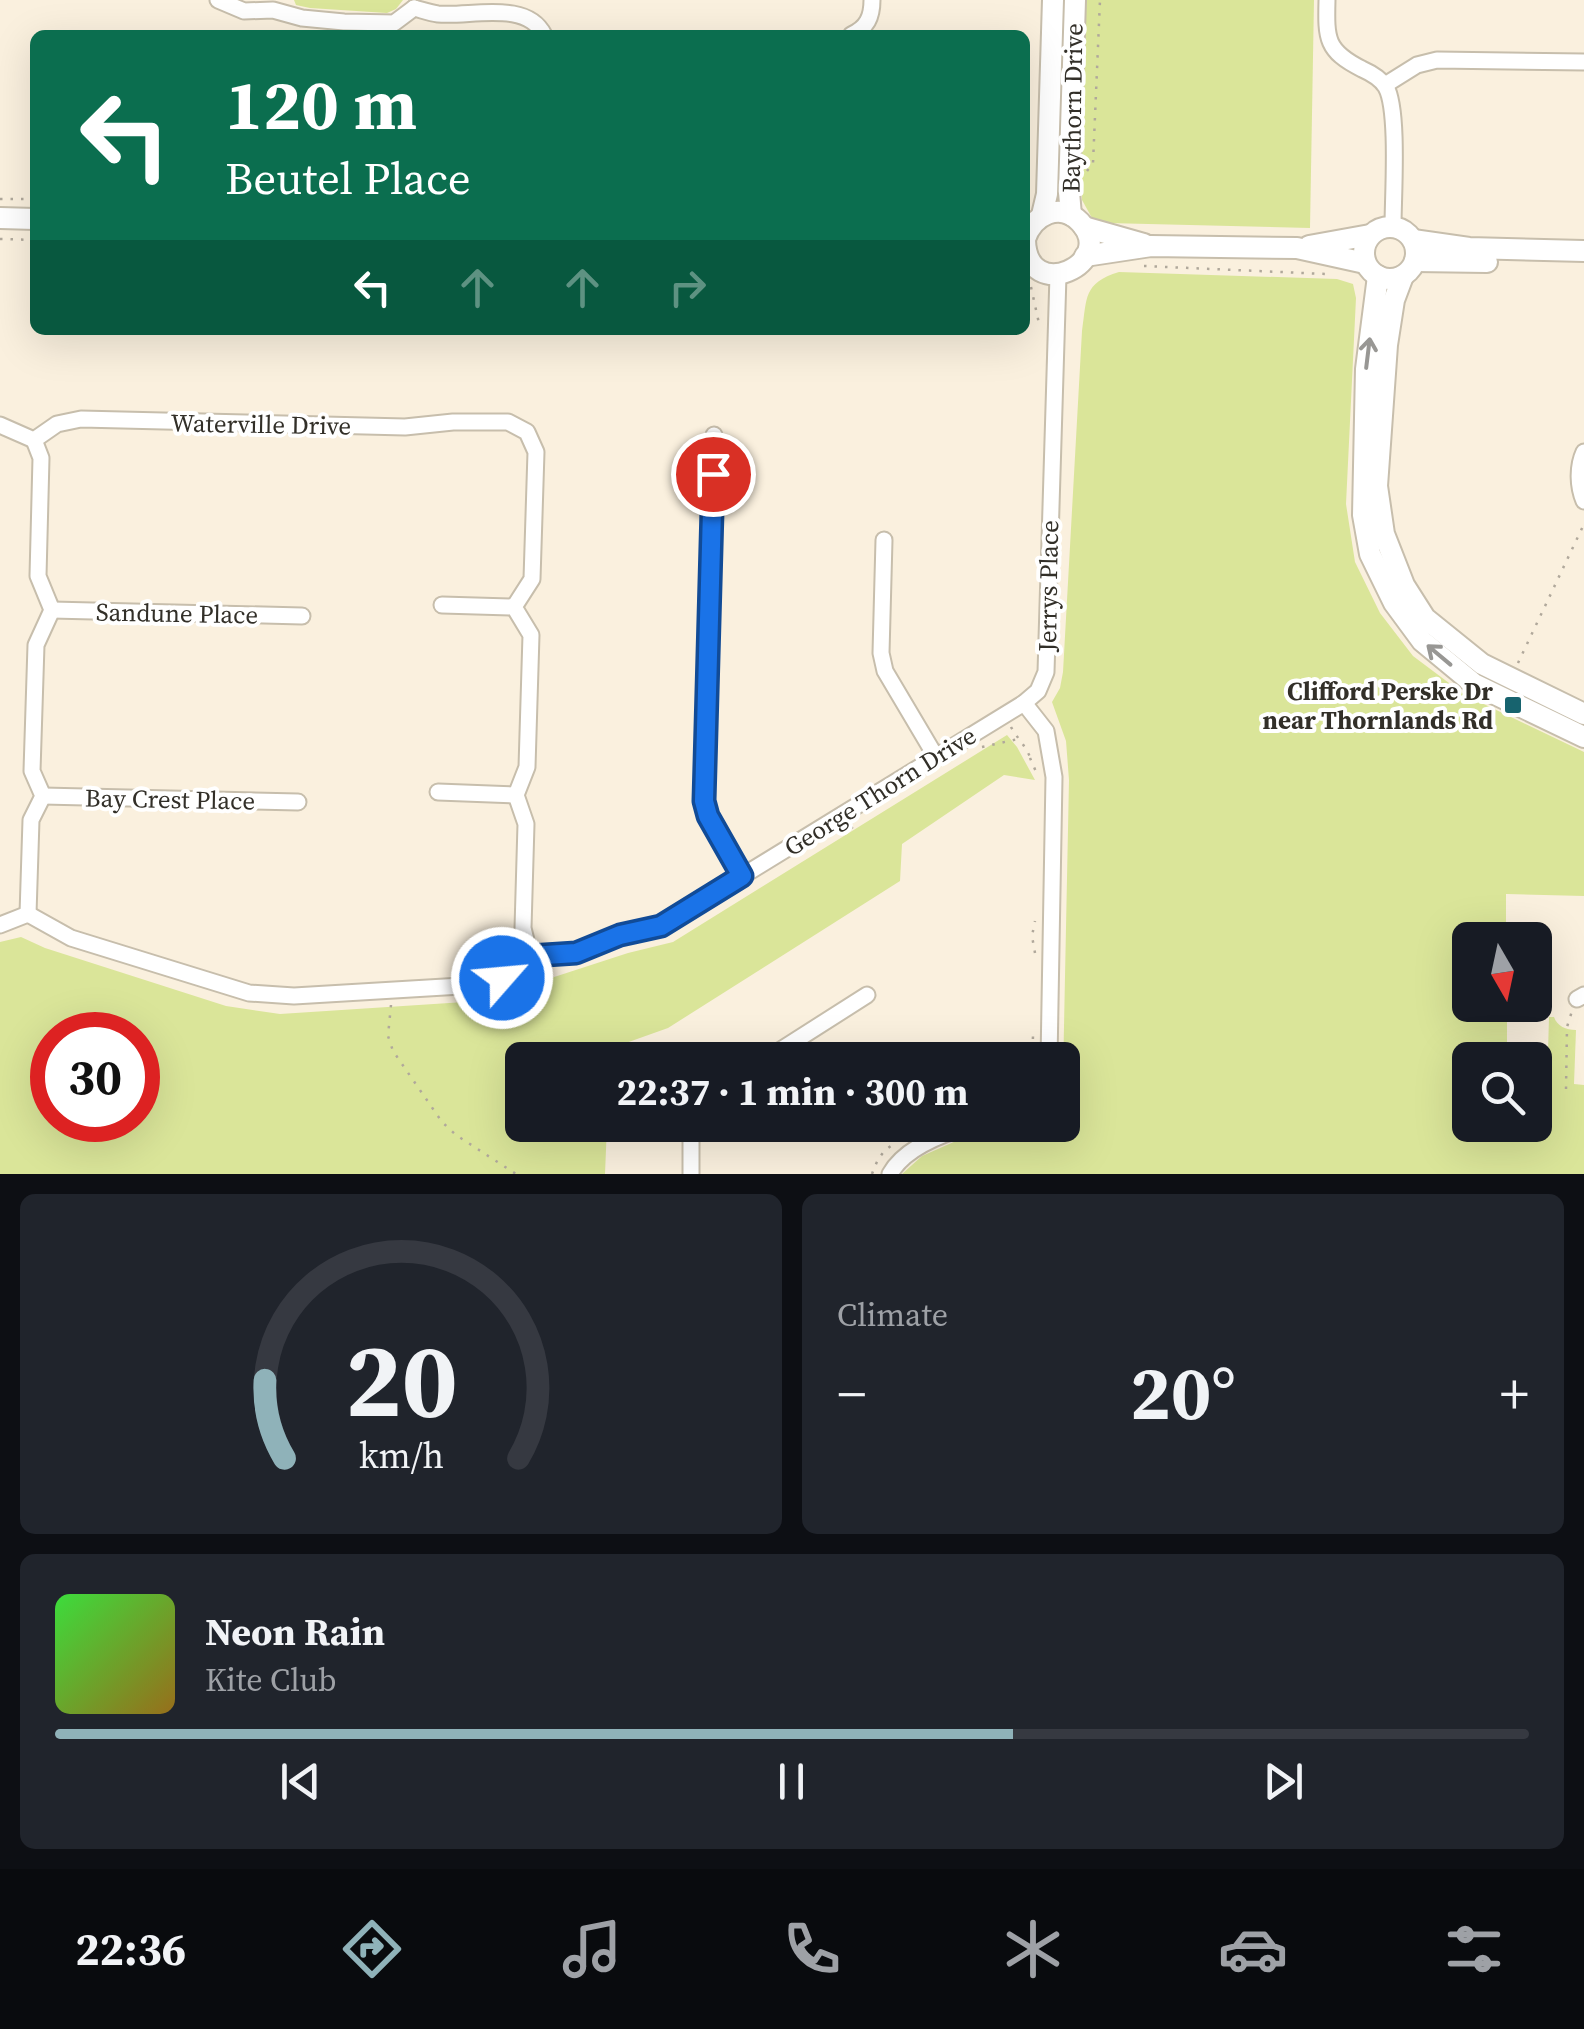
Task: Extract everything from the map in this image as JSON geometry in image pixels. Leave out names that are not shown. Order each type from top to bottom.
[{"type":"street","points":[[218,0],[244,11],[276,5],[302,18],[344,22],[394,22],[414,4],[439,14],[522,14],[538,23],[542,30]]},
{"type":"street","points":[[862,30],[872,14],[872,0]]},
{"type":"street","name":"Baythorn Drive","points":[[1030,238],[1047,194],[1053,0]]},
{"type":"street","name":"Baythorn Drive","points":[[1075,0],[1068,192],[1077,221]]},
{"type":"street","points":[[1327,0],[1330,43],[1342,59],[1385,85],[1393,106],[1393,226]]},
{"type":"street","points":[[1385,85],[1417,65],[1436,60],[1584,62]]},
{"type":"street","points":[[1030,240],[1051,212],[1150,246]]},
{"type":"street","points":[[0,218],[30,218]]},
{"type":"street","points":[[1030,247],[1041,271],[1058,275],[1074,269],[1086,256],[1088,246],[1077,221]]},
{"type":"street","points":[[1086,256],[1150,246],[1297,248],[1393,226],[1408,233],[1410,259],[1394,300],[1384,373],[1378,486],[1384,534],[1404,584],[1425,618],[1482,664],[1584,714]]},
{"type":"street","points":[[1370,234],[1364,248],[1372,270],[1363,514],[1370,554],[1394,603],[1422,640],[1474,684],[1584,737]]},
{"type":"street","points":[[1297,248],[1372,270],[1386,279],[1410,259],[1469,248],[1584,251]]},
{"type":"street","points":[[1410,259],[1584,264]]},
{"type":"street","name":"Jerrys Place","points":[[1024,703],[1038,691],[1046,672],[1058,275]]},
{"type":"street","points":[[514,607],[532,579],[536,452],[527,432],[541,419]]},
{"type":"street","name":"Waterville Drive","points":[[34,440],[56,424],[81,420],[405,428],[453,422],[508,422],[527,432]]},
{"type":"street","points":[[0,425],[34,440],[41,458],[38,576],[52,610],[36,645],[32,771],[43,796],[31,820],[28,914],[0,926]]},
{"type":"street","points":[[714,435],[704,801],[708,816],[742,876]]},
{"type":"street","points":[[1584,452],[1580,488],[1584,501]]},
{"type":"street","points":[[884,540],[881,653],[885,670],[936,757]]},
{"type":"street","points":[[442,605],[514,607]]},
{"type":"street","points":[[514,607],[531,635],[527,768],[516,795],[526,824],[523,928],[530,956]]},
{"type":"street","name":"Sandune Place","points":[[52,610],[302,616]]},
{"type":"street","points":[[1024,703],[1046,731],[1054,778],[1049,1042]]},
{"type":"street","name":"George Thorn Drive","points":[[28,914],[71,938],[249,993],[294,996],[478,984],[502,978],[530,956],[576,953],[620,935],[661,926],[1024,703]]},
{"type":"street","points":[[438,792],[516,795]]},
{"type":"street","name":"Bay Crest Place","points":[[43,796],[298,802]]},
{"type":"street","points":[[792,1042],[867,994]]},
{"type":"street","points":[[691,1174],[692,1142]]},
{"type":"street","points":[[890,1174],[907,1153],[930,1142]]},
{"type":"path","points":[[0,198],[30,200]]},
{"type":"path","points":[[0,239],[30,240]]},
{"type":"path","points":[[1030,266],[1041,332]]},
{"type":"path","points":[[1130,266],[1334,274]]},
{"type":"path","points":[[1510,678],[1584,524]]},
{"type":"path","points":[[1004,714],[1030,757],[1051,751]]},
{"type":"path","points":[[1566,1089],[1566,1027],[1581,997]]},
{"type":"path","points":[[391,1004],[388,1036],[393,1051],[442,1122],[516,1174]]},
{"type":"green space","points":[[294,0],[403,0],[387,13],[310,8],[296,5]]},
{"type":"green space","points":[[1085,0],[1314,0],[1310,228],[1107,223],[1092,218],[1082,200]]},
{"type":"green space","points":[[1119,272],[1337,279],[1353,284],[1356,298],[1346,504],[1355,562],[1380,613],[1413,656],[1465,695],[1584,752],[1584,896],[1506,894],[1506,922],[1452,922],[1452,1022],[1507,1022],[1507,1042],[1452,1042],[1452,1142],[1552,1142],[1552,1042],[1548,1042],[1549,1022],[1554,1017],[1562,1027],[1576,1030],[1574,1084],[1584,1085],[1584,1174],[902,1174],[922,1156],[954,1142],[1080,1142],[1080,1042],[1064,1042],[1069,780],[1066,741],[1052,702],[1063,672],[1082,331],[1089,293],[1107,276]]},
{"type":"green space","points":[[1007,735],[1035,780],[1004,775],[902,844],[900,881],[668,1028],[629,1042],[505,1042],[505,1142],[606,1142],[605,1174],[0,1174],[0,942],[21,937],[226,1006],[280,1014],[480,1001],[673,942]]},
{"type":"place","name":"Clifford Perske Dr near Thornlands Rd","points":[[1513,705]]},
{"type":"route","points":[[502,978],[530,956],[576,953],[620,935],[661,926],[742,876],[708,816],[704,801],[713,474]]}]
